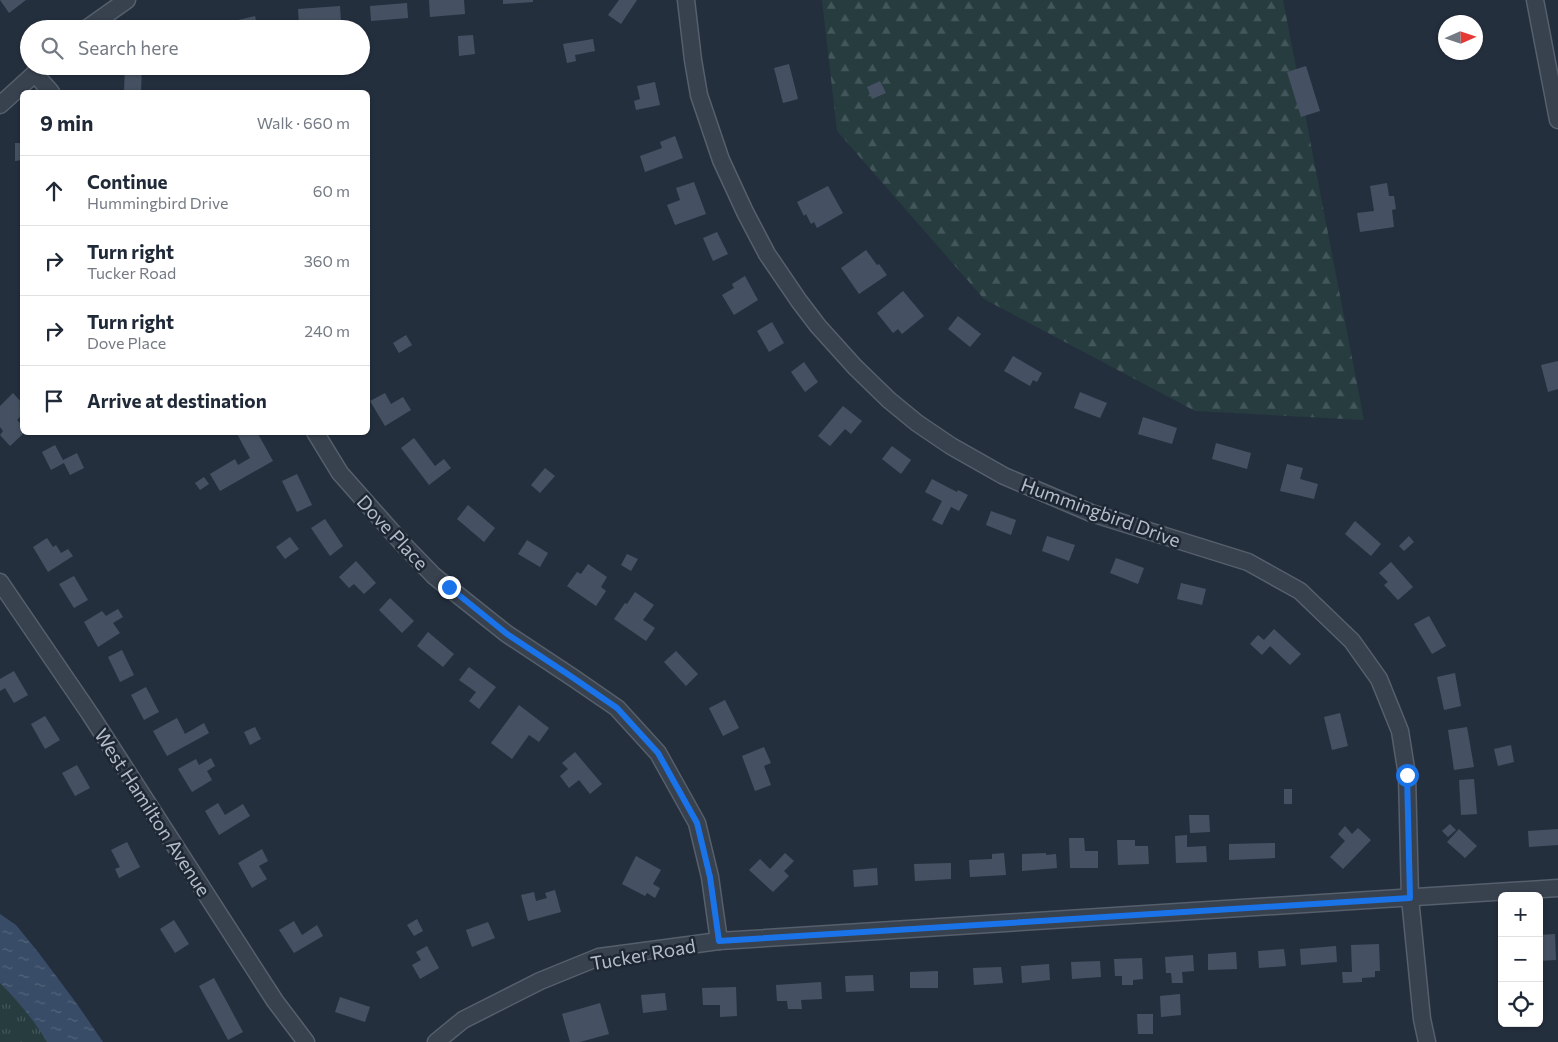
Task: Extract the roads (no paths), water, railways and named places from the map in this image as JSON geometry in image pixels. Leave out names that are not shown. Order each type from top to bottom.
[{"type":"street","points":[[99,20],[127,0]]},
{"type":"street","name":"Hummingbird Drive","points":[[686,0],[699,94],[721,160],[740,203],[767,254],[798,302],[855,367],[889,400],[917,423],[997,473],[1091,513],[1248,562],[1300,591],[1352,641],[1379,679],[1400,731],[1407,775],[1410,898],[1426,1042]]},
{"type":"street","points":[[1535,0],[1558,120]]},
{"type":"street","points":[[0,105],[33,75]]},
{"type":"street","points":[[42,75],[51,90]]},
{"type":"street","name":"Dove Place","points":[[317,435],[340,473],[434,576],[507,634],[617,708],[658,753],[697,823],[710,877],[719,941]]},
{"type":"street","name":"West Hamilton Avenue","points":[[0,582],[95,722],[275,1001],[306,1042]]},
{"type":"street","name":"Tucker Road","points":[[436,1042],[463,1020],[540,981],[599,957],[719,941],[1558,888]]},
{"type":"water","points":[[0,914],[16,925],[38,952],[103,1042],[47,1042],[37,1026],[0,983]]}]
